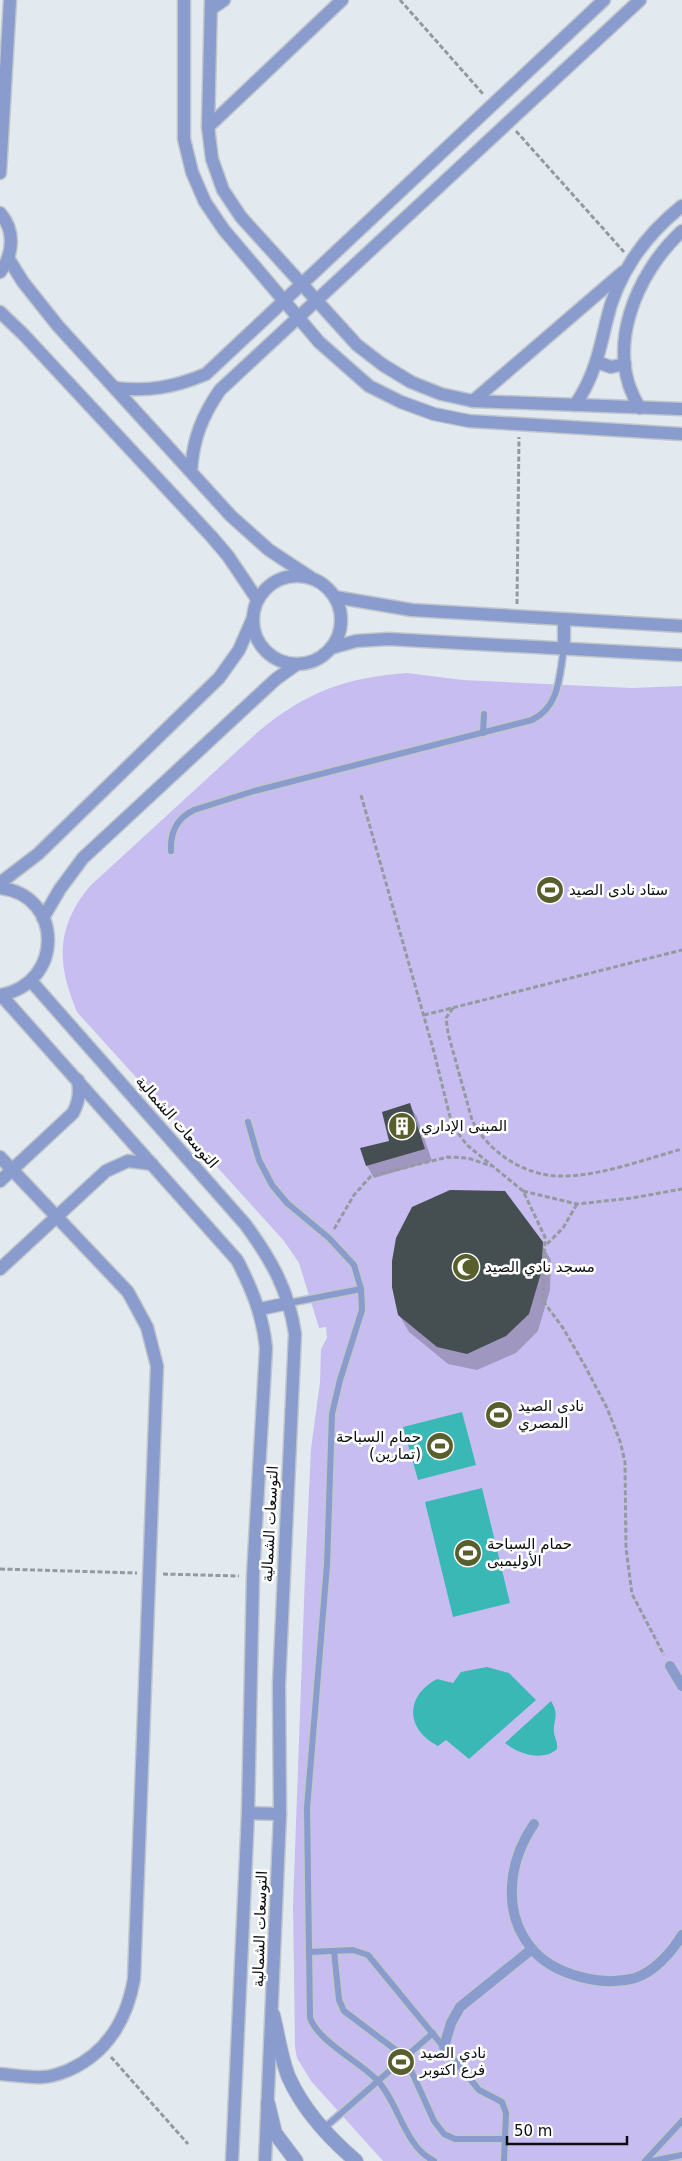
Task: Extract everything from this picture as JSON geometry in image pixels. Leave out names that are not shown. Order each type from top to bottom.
[{"type":"street","points":[[0,173],[10,0]]},
{"type":"street","points":[[184,0],[184,139],[192,172],[205,202],[224,230],[319,342],[369,386],[401,402],[434,414],[470,421],[682,434]]},
{"type":"street","points":[[224,0],[211,5],[208,127],[212,159],[223,190],[241,217],[358,345],[383,366],[411,382],[441,394],[473,402],[682,410]]},
{"type":"street","points":[[208,127],[342,0]]},
{"type":"street","points":[[115,388],[138,391],[162,389],[206,374],[604,0]]},
{"type":"street","points":[[191,471],[193,449],[198,428],[207,408],[220,390],[640,0]]},
{"type":"street","points":[[575,405],[588,385],[597,362],[613,298],[626,269],[644,242],[665,219],[682,206]]},
{"type":"street","points":[[0,212],[10,233],[8,258],[0,272]]},
{"type":"street","points":[[640,408],[626,380],[626,338],[630,312],[639,287],[652,264],[668,244],[682,232]]},
{"type":"street","points":[[8,258],[40,304],[231,516],[269,550],[324,585],[335,598],[340,610],[341,623],[338,636],[331,648]]},
{"type":"street","points":[[473,402],[626,269]]},
{"type":"street","points":[[0,312],[24,335],[211,536],[233,563],[257,599]]},
{"type":"street","points":[[597,362],[611,367],[626,364]]},
{"type":"street","points":[[0,883],[38,854],[219,678],[239,650],[253,618],[257,599],[264,589],[274,581],[286,577],[310,577]]},
{"type":"street","points":[[335,598],[394,608],[682,626]]},
{"type":"street","points":[[253,618],[255,634],[261,645],[277,658],[297,664]]},
{"type":"street","points":[[564,620],[564,648]]},
{"type":"street","points":[[44,918],[60,889],[83,858],[110,831],[276,679],[297,664],[316,659],[331,648],[356,641],[388,639],[682,655]]},
{"type":"street","points":[[0,888],[18,892],[28,899],[44,918],[47,929],[48,952],[39,972],[31,981],[12,992],[0,995],[237,1260],[260,1309],[266,1348],[253,1576],[248,1813],[232,2161]]},
{"type":"street","name":"التوسعات الشمالية","points":[[31,981],[245,1224],[270,1259],[289,1302],[295,1334],[279,1684],[280,1814],[273,2015],[264,2161]]},
{"type":"street","points":[[0,1180],[73,1113],[78,1103],[80,1091],[78,1080]]},
{"type":"street","points":[[0,1157],[128,1292],[139,1309],[153,1346],[157,1366],[134,1979],[124,2016],[103,2047],[90,2058],[60,2073],[44,2078],[0,2074]]},
{"type":"street","points":[[0,1269],[56,1216],[116,1164],[128,1161],[152,1164]]},
{"type":"street","points":[[260,1309],[289,1302]]},
{"type":"street","points":[[670,1666],[682,1686]]},
{"type":"street","points":[[248,1813],[280,1814]]},
{"type":"street","points":[[534,1824],[518,1850],[512,1881],[514,1910],[518,1924],[532,1949],[566,1972],[593,1979],[622,1980],[636,1978],[660,1962],[682,1935]]},
{"type":"street","points":[[444,2047],[451,2023],[460,2007],[532,1949]]},
{"type":"street","points":[[273,2015],[288,2077],[304,2106],[337,2145],[356,2161]]},
{"type":"street","points":[[268,2104],[275,2133],[296,2161]]},
{"type":"lane","points":[[171,851],[175,826],[194,810],[254,791],[532,720],[546,711],[558,690],[564,648]]},
{"type":"lane","points":[[483,733],[484,714]]},
{"type":"lane","points":[[248,1122],[258,1160],[272,1185],[287,1203],[329,1238],[354,1265],[361,1289],[362,1310],[340,1380],[332,1414],[327,1565],[307,1808],[310,2012],[312,2023],[320,2034],[378,2080],[419,2150],[434,2161]]},
{"type":"lane","points":[[289,1302],[361,1289]]},
{"type":"lane","points":[[310,1952],[354,1950],[368,1955],[479,2090],[502,2102],[506,2113],[504,2161]]},
{"type":"lane","points":[[334,1951],[339,2000],[344,2011],[405,2057],[437,2126],[444,2134],[462,2140],[505,2138]]},
{"type":"lane","points":[[323,2129],[433,2034]]},
{"type":"lane","points":[[645,2161],[682,2122]]},
{"type":"lane","points":[[652,2161],[682,2155]]},
{"type":"path","points":[[517,617],[519,424]]},
{"type":"path","points":[[361,795],[424,1015],[452,1125],[468,1145],[523,1191],[545,1237],[542,1297],[546,1308],[564,1328],[607,1408],[620,1441],[625,1462],[626,1548],[632,1594],[670,1666]]},
{"type":"path","points":[[424,1015],[682,950]]},
{"type":"path","points":[[453,1008],[446,1018],[448,1033],[472,1120],[479,1134],[494,1150],[514,1163],[534,1171],[564,1177],[593,1172],[682,1149]]},
{"type":"path","points":[[329,1238],[343,1211],[371,1176],[448,1157],[468,1158],[494,1167]]},
{"type":"path","points":[[523,1191],[577,1204],[632,1198],[682,1188]]},
{"type":"path","points":[[546,1245],[563,1228],[577,1204]]},
{"type":"path","points":[[0,1569],[253,1576]]},
{"type":"path","points":[[103,2047],[188,2144]]},
{"type":"shaded area","name":"نادى الصيد المصري","points":[[407,673],[463,680],[632,688],[682,686],[682,2161],[383,2161],[311,2081],[297,2058],[295,2047],[293,1905],[305,1575],[311,1449],[320,1382],[321,1349],[327,1338],[326,1327],[319,1328],[299,1263],[284,1241],[77,1012],[70,995],[63,962],[65,932],[70,917],[90,886],[260,730],[295,705],[328,689],[364,679]]},
{"type":"water","name":"حمام السباحة (تمارين)","points":[[462,1412],[476,1465],[418,1480],[403,1427]]},
{"type":"water","name":"حمام السباحة الأوليمبى","points":[[482,1488],[510,1603],[453,1617],[425,1502]]},
{"type":"water","points":[[487,1667],[509,1673],[536,1700],[469,1759],[446,1740],[438,1746],[427,1739],[419,1731],[413,1712],[419,1694],[437,1679],[453,1683],[461,1672]]},
{"type":"water","points":[[551,1701],[556,1714],[554,1733],[557,1749],[551,1753],[538,1756],[524,1753],[505,1743]]},
{"type":"building","name":"المبنى الإداري","points":[[410,1103],[425,1149],[366,1166],[360,1148],[389,1141],[382,1112]]},
{"type":"building","name":"مسجد نادي الصيد","points":[[450,1190],[505,1191],[543,1242],[541,1273],[529,1314],[506,1336],[467,1354],[437,1347],[398,1315],[392,1287],[392,1261],[396,1238],[412,1207]]},
{"type":"place","name":"ستاد نادى الصيد","points":[[550,890]]},
{"type":"place","name":"المبنى الإداري","points":[[402,1126]]},
{"type":"place","name":"مسجد نادي الصيد","points":[[466,1267]]},
{"type":"place","name":"نادى الصيد المصري","points":[[499,1415]]},
{"type":"place","name":"حمام السباحة (تمارين)","points":[[440,1446]]},
{"type":"place","name":"حمام السباحة الأوليمبى","points":[[468,1553]]},
{"type":"place","name":"نادي الصيد فرع اكتوبر","points":[[401,2062]]}]
